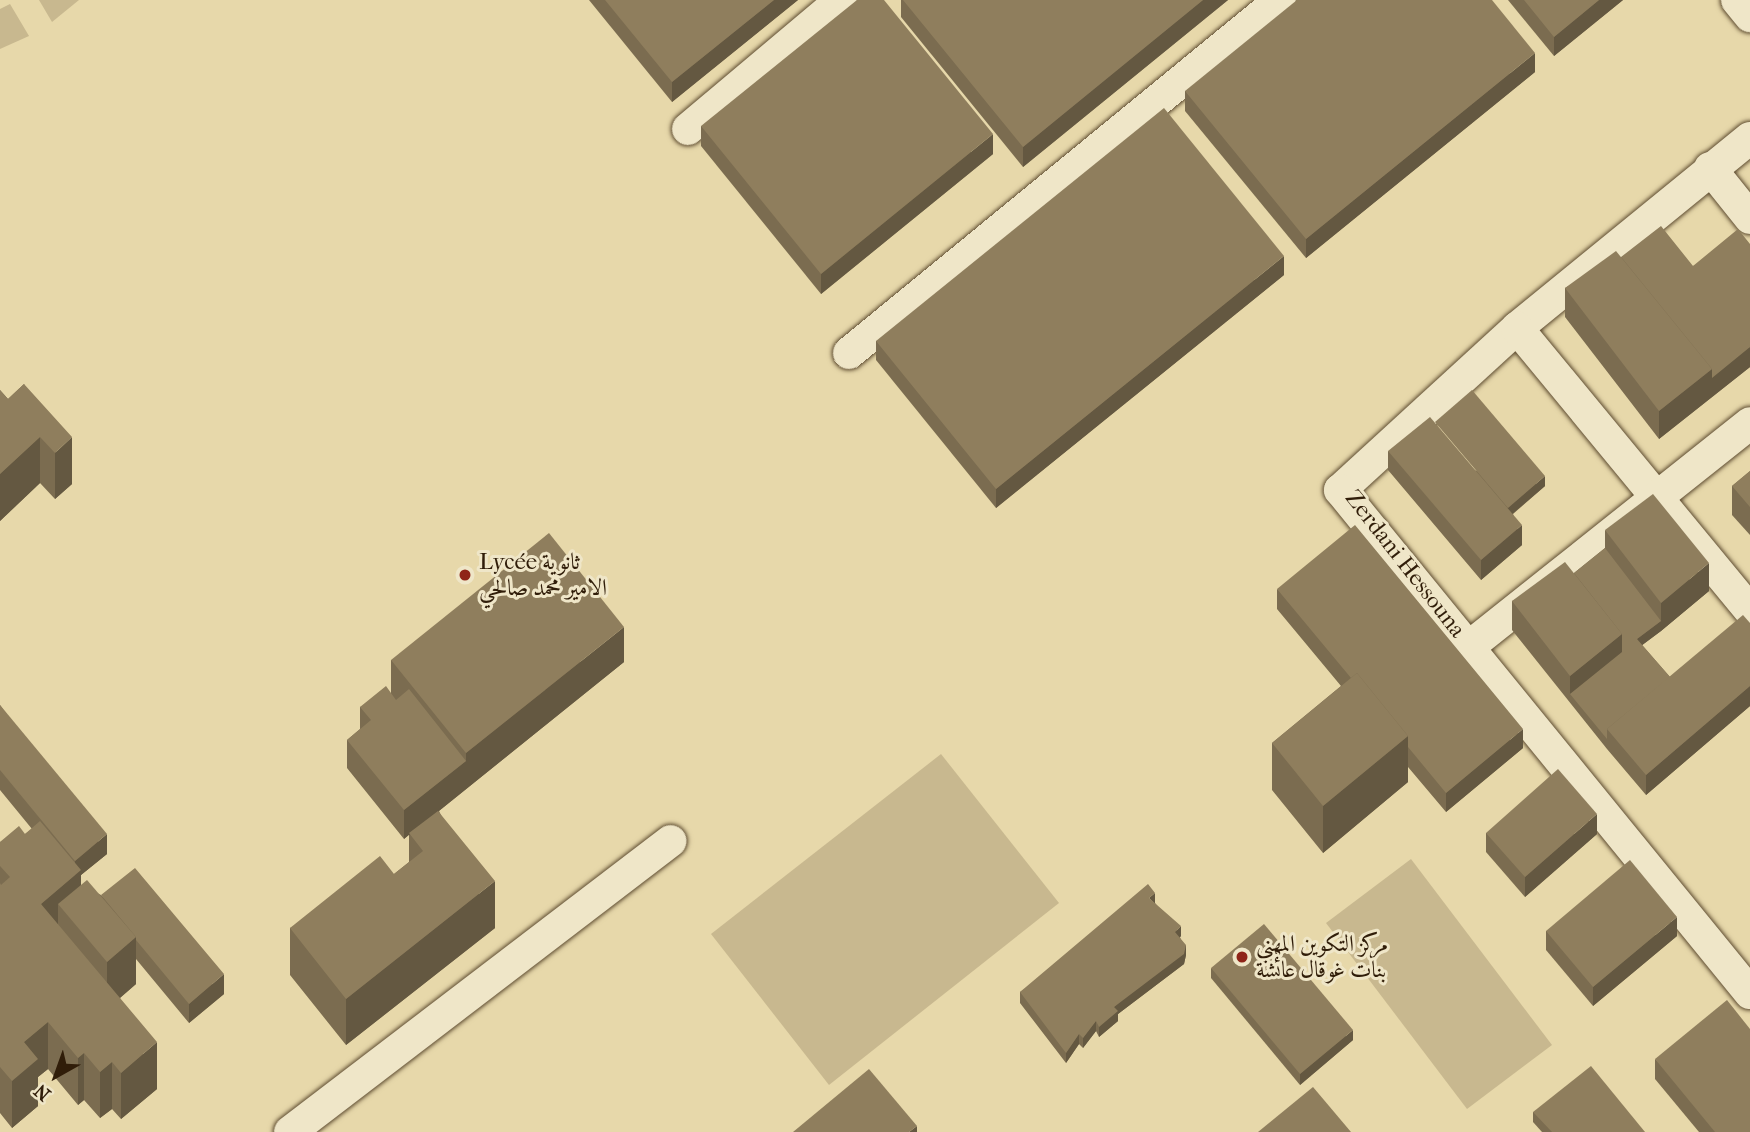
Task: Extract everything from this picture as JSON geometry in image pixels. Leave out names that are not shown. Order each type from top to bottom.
[{"type":"street","points":[[688,129],[841,0]]},
{"type":"street","points":[[1737,0],[1750,16]]},
{"type":"street","points":[[849,353],[1276,1]]},
{"type":"street","name":"Zerdani Hessouna","points":[[1750,138],[1517,328],[1340,490],[1470,646],[1750,993]]},
{"type":"street","points":[[1710,168],[1750,218]]},
{"type":"street","points":[[1517,328],[1750,611]]},
{"type":"street","points":[[1470,646],[1657,500],[1750,422]]},
{"type":"street","points":[[290,1132],[670,841]]},
{"type":"shaded area","points":[[39,0],[79,0],[52,22]]},
{"type":"shaded area","points":[[10,4],[29,36],[0,49],[0,9]]},
{"type":"shaded area","points":[[941,754],[1059,903],[829,1085],[711,934]]},
{"type":"shaded area","points":[[1411,859],[1552,1045],[1467,1109],[1326,923]]},
{"type":"building","points":[[605,0],[774,0],[672,82]]},
{"type":"building","points":[[857,0],[884,0],[993,134],[821,274],[701,126]]},
{"type":"building","points":[[903,0],[1203,0],[1023,147]]},
{"type":"building","points":[[1297,0],[1492,0],[1535,53],[1306,239],[1185,91]]},
{"type":"building","points":[[1524,0],[1599,0],[1554,37]]},
{"type":"building","points":[[1164,108],[1284,256],[996,489],[876,341]]},
{"type":"building","points":[[1661,226],[1693,266],[1738,229],[1750,244],[1750,347],[1712,378],[1712,369],[1621,257]]},
{"type":"building","points":[[1616,251],[1712,369],[1659,411],[1565,288]]},
{"type":"building","points":[[24,384],[72,437],[55,453],[40,437],[0,474],[0,390],[8,399]]},
{"type":"building","points":[[1472,390],[1545,476],[1508,508],[1435,422]]},
{"type":"building","points":[[1430,417],[1522,525],[1481,560],[1388,451]]},
{"type":"building","points":[[1750,471],[1750,507],[1732,486]]},
{"type":"building","points":[[1653,494],[1709,563],[1661,603],[1605,530]]},
{"type":"building","points":[[1355,525],[1523,729],[1446,793],[1408,747],[1408,736],[1357,673],[1351,678],[1277,589]]},
{"type":"building","points":[[549,533],[624,627],[466,753],[391,660]]},
{"type":"building","points":[[1605,548],[1661,621],[1637,639],[1670,677],[1607,729],[1607,739],[1570,694],[1622,652],[1622,634],[1574,573]]},
{"type":"building","points":[[1565,562],[1622,634],[1570,676],[1512,601]]},
{"type":"building","points":[[1743,615],[1750,623],[1750,686],[1646,775],[1607,729]]},
{"type":"building","points":[[1357,673],[1408,736],[1323,806],[1272,743]]},
{"type":"building","points":[[386,686],[396,700],[409,689],[466,761],[404,810],[347,740],[371,720],[360,707]]},
{"type":"building","points":[[0,705],[107,834],[75,861],[0,770]]},
{"type":"building","points":[[1558,769],[1597,814],[1525,877],[1486,833]]},
{"type":"building","points":[[438,811],[495,881],[346,999],[290,928],[380,856],[394,874],[423,851],[409,833]]},
{"type":"building","points":[[40,821],[81,870],[41,904],[157,1042],[121,1073],[112,1062],[100,1072],[84,1053],[78,1058],[48,1022],[24,1042],[38,1059],[12,1081],[0,1067],[0,883],[1,885],[10,877],[0,866],[0,842],[19,826],[25,834]]},
{"type":"building","points":[[1630,860],[1677,917],[1593,987],[1546,931]]},
{"type":"building","points":[[135,868],[224,974],[189,1004],[101,895]]},
{"type":"building","points":[[87,880],[136,937],[107,962],[58,904]]},
{"type":"building","points":[[1148,884],[1155,893],[1149,898],[1181,926],[1175,932],[1186,945],[1184,954],[1114,1007],[1118,1011],[1099,1027],[1096,1021],[1083,1038],[1079,1034],[1066,1053],[1020,992]]},
{"type":"building","points":[[1264,924],[1353,1030],[1300,1074],[1211,968]]},
{"type":"building","points":[[1727,1000],[1750,1029],[1750,1132],[1715,1132],[1655,1059]]},
{"type":"building","points":[[1591,1066],[1645,1132],[1552,1132],[1533,1112]]},
{"type":"building","points":[[869,1069],[917,1126],[909,1132],[793,1132]]},
{"type":"building","points":[[1313,1087],[1351,1132],[1258,1132]]},
{"type":"place","name":"Lycée ثانوية الامير محمد صالحي","points":[[465,575]]},
{"type":"place","name":"مركز التكوين المهني بنات غوقال عائشة","points":[[1242,957]]}]
